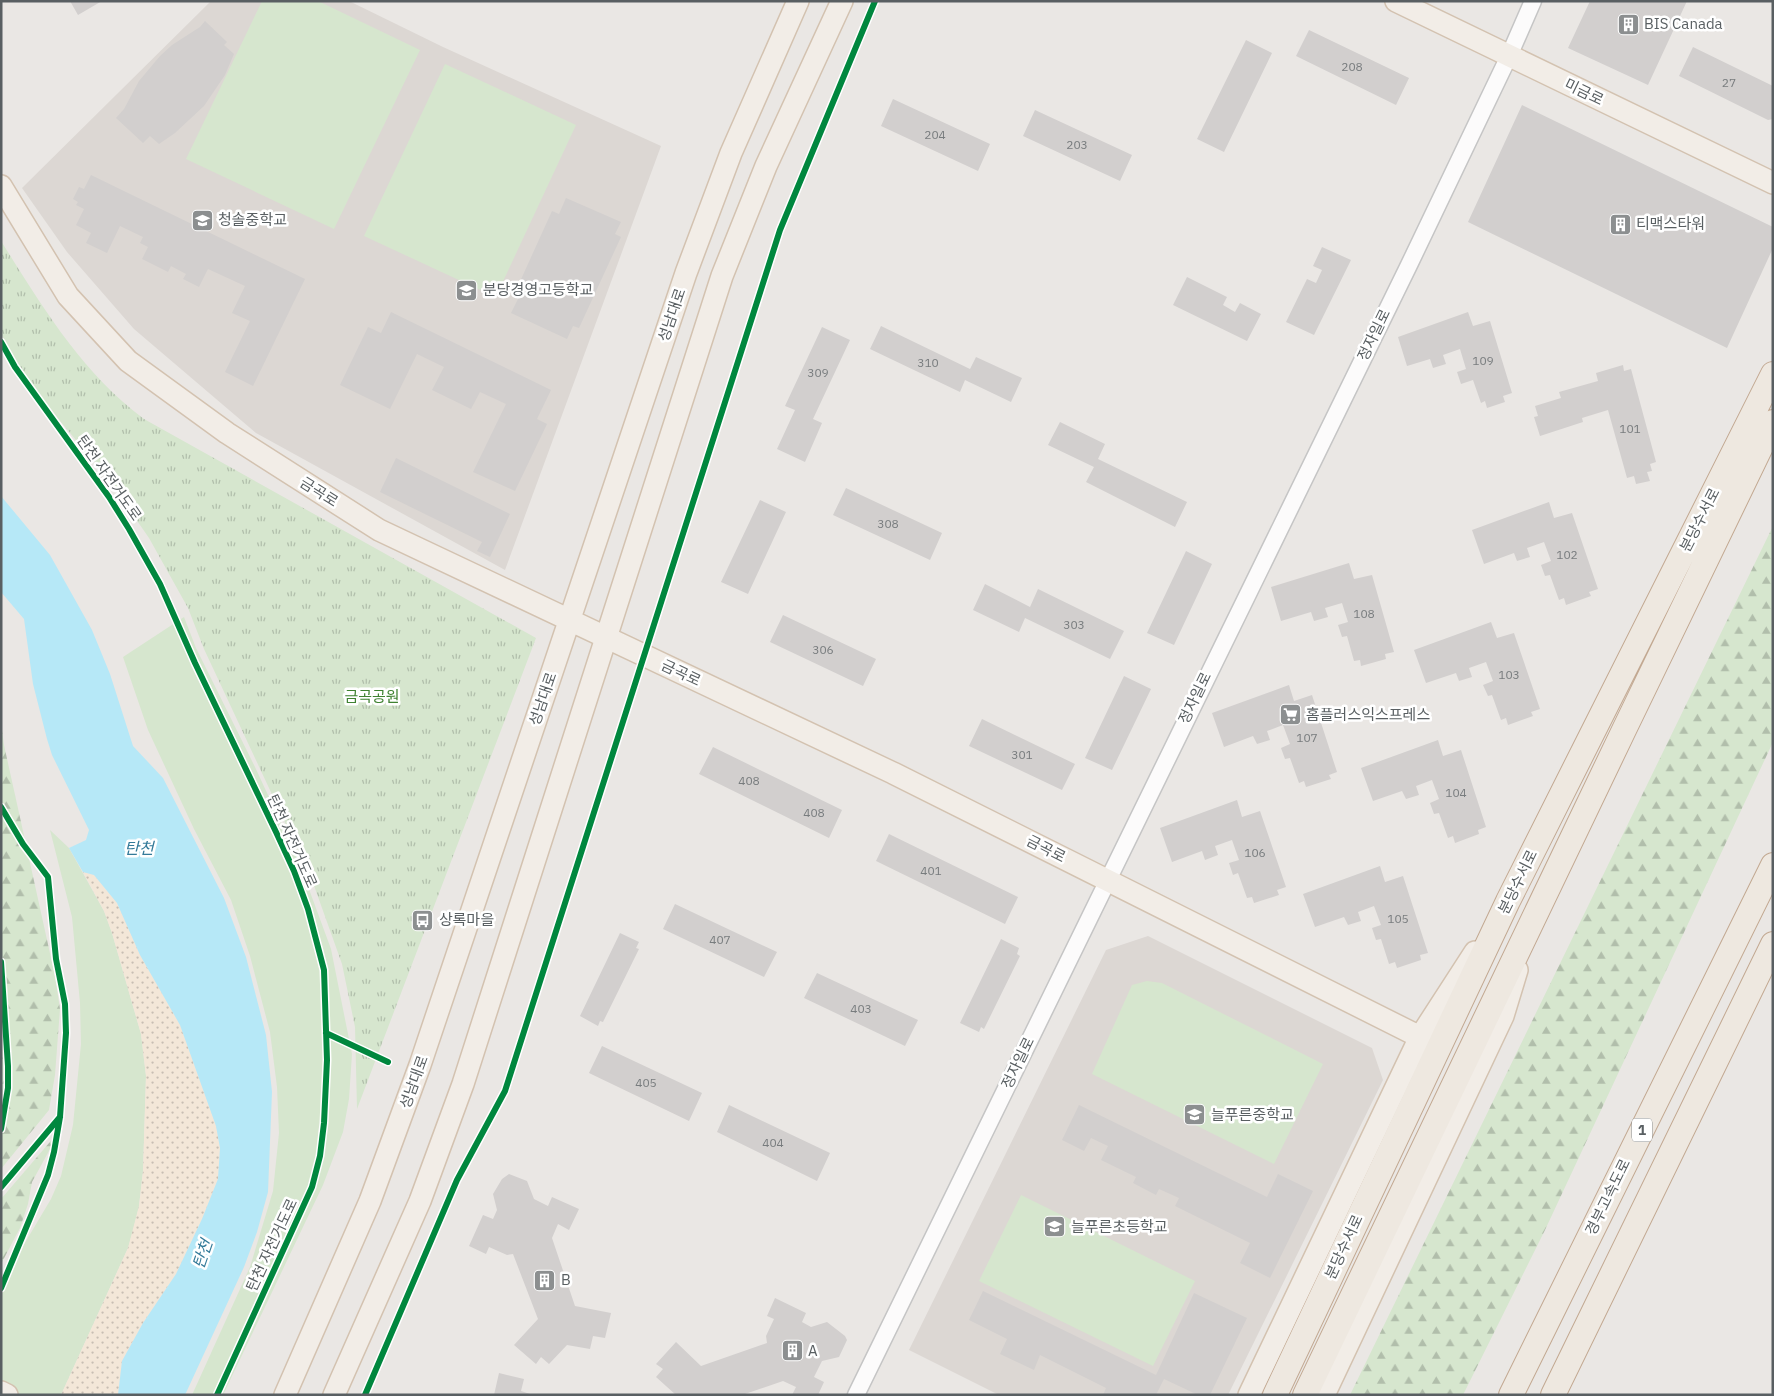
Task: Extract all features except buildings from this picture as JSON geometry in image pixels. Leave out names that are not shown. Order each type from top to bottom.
[{"type":"highway","name":"분당수서로","points":[[1274,1395],[1508,901],[1769,382],[1773,358]]},
{"type":"highway","name":"분당수서로","points":[[1306,1395],[1773,422]]},
{"type":"highway","name":"경부고속도로","points":[[1511,1395],[1773,865]]},
{"type":"highway","name":"1","points":[[1553,1395],[1773,944]]},
{"type":"main road","name":"성남대로","points":[[284,1395],[370,1201],[420,1065],[686,273],[731,153],[798,1]]},
{"type":"main road","points":[[334,1395],[420,1201],[463,1084],[722,276],[766,166],[842,1]]},
{"type":"main road","name":"미금로","points":[[1396,1],[1773,183]]},
{"type":"main road","name":"금곡로","points":[[1,186],[68,296],[128,361],[227,433],[379,530],[893,773],[1420,1037]]},
{"type":"main road","points":[[1249,1395],[1420,1037],[1508,901]]},
{"type":"main road","points":[[1324,1395],[1504,1016],[1530,926]]},
{"type":"main road","points":[[1,1392],[7,1395]]},
{"type":"street","name":"정자일로","points":[[856,1395],[1106,880],[1404,274],[1509,56],[1533,1]]},
{"type":"shaded area","points":[[211,1],[349,1],[443,47],[661,146],[505,570],[256,433],[134,329],[67,252],[22,188]]},
{"type":"shaded area","points":[[1148,936],[1372,1048],[1383,1080],[1228,1395],[999,1395],[909,1350],[1106,950]]},
{"type":"green space","points":[[262,1],[318,1],[420,50],[334,229],[186,159]]},
{"type":"green space","points":[[445,64],[576,125],[499,290],[489,294],[364,236]]},
{"type":"green space","name":"금곡공원","points":[[1,241],[64,337],[121,401],[144,419],[536,638],[357,1109],[355,1027],[342,964],[312,880],[204,649],[188,608],[149,538],[106,476],[40,397],[10,352],[1,333]]},
{"type":"green space","points":[[1773,526],[1773,742],[1545,1230],[1463,1395],[1350,1395]]},
{"type":"green space","points":[[184,617],[196,648],[255,767],[299,862],[331,949],[352,1054],[349,1099],[343,1132],[323,1185],[223,1395],[192,1395],[250,1267],[273,1191],[279,1133],[277,1087],[270,1032],[250,956],[231,900],[194,829],[148,730],[123,657]]},
{"type":"green space","points":[[1,723],[4,745],[55,976],[60,1009],[55,1075],[49,1110],[1,1169]]},
{"type":"green space","points":[[50,830],[69,848],[104,911],[141,1034],[146,1076],[143,1171],[139,1206],[128,1248],[61,1395],[1,1395],[1,1283],[51,1199],[61,1176],[73,1125],[81,1044],[80,1003],[72,917]]},
{"type":"green space","points":[[1147,981],[1162,983],[1323,1064],[1274,1164],[1092,1074],[1132,985]]},
{"type":"green space","points":[[61,1129],[32,1182],[28,1204],[20,1228],[1,1264],[1,1199]]},
{"type":"green space","points":[[1021,1195],[1195,1281],[1153,1366],[979,1281]]},
{"type":"sand","points":[[83,872],[94,875],[117,903],[140,955],[180,1025],[216,1126],[220,1148],[218,1179],[202,1219],[176,1274],[143,1323],[122,1361],[118,1395],[61,1395],[128,1248],[139,1206],[143,1171],[146,1076],[141,1034],[112,933],[104,911]]},
{"type":"water","name":"탄천","points":[[1,496],[50,555],[92,630],[110,674],[133,746],[163,778],[224,898],[246,957],[266,1035],[272,1092],[268,1192],[257,1232],[244,1267],[185,1395],[118,1395],[122,1361],[143,1323],[176,1274],[202,1219],[218,1179],[220,1148],[216,1126],[180,1025],[140,955],[117,903],[94,875],[83,872],[69,848],[86,840],[89,830],[52,755],[47,739],[33,684],[24,619],[1,592]]},
{"type":"cycle path","points":[[365,1395],[457,1180],[505,1091],[780,230],[875,1]]},
{"type":"cycle path","name":"탄천 자전거도로","points":[[1,342],[15,367],[109,497],[160,584],[195,663],[294,871],[308,909],[324,970],[327,1060],[324,1123],[320,1156],[312,1187],[217,1395]]},
{"type":"cycle path","points":[[1,807],[23,844],[48,877],[56,959],[65,1004],[66,1033],[60,1117],[54,1152],[48,1175],[1,1288]]},
{"type":"cycle path","points":[[1,962],[8,1066],[8,1088],[1,1129]]},
{"type":"cycle path","points":[[326,1033],[388,1062]]},
{"type":"cycle path","points":[[1,1187],[60,1117]]},
{"type":"place","name":"BIS Canada","points":[[1628,24]]},
{"type":"place","name":"청솔중학교","points":[[202,220]]},
{"type":"place","name":"티맥스타워","points":[[1620,224]]},
{"type":"place","name":"분당경영고등학교","points":[[467,290]]},
{"type":"place","name":"홈플러스익스프레스","points":[[1290,715]]},
{"type":"place","name":"상록마을","points":[[423,920]]},
{"type":"place","name":"늘푸른중학교","points":[[1195,1115]]},
{"type":"place","name":"늘푸른초등학교","points":[[1055,1227]]},
{"type":"place","name":"B","points":[[545,1280]]},
{"type":"place","name":"A","points":[[792,1351]]}]
